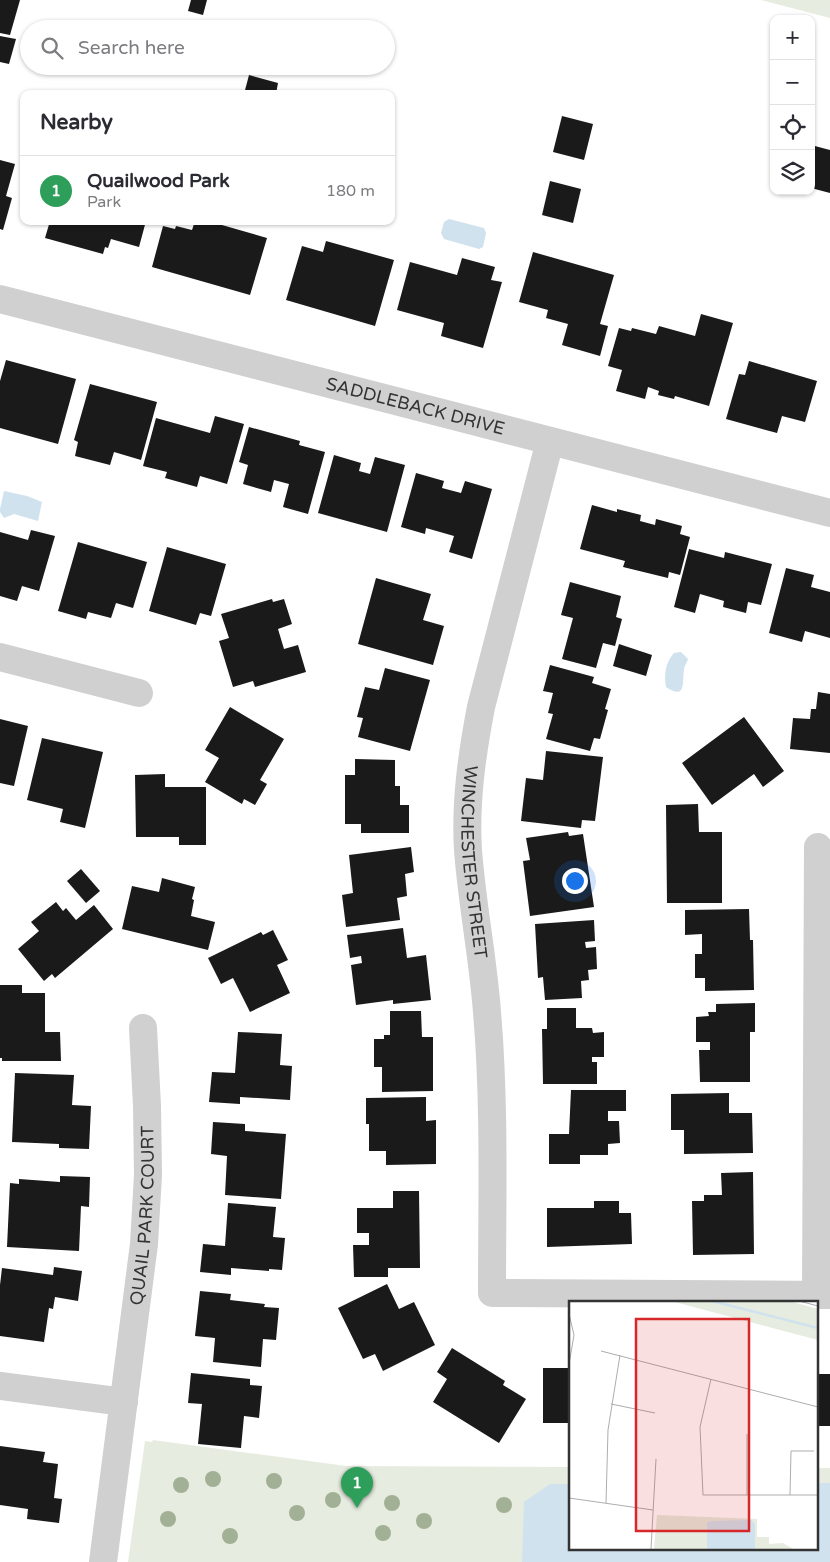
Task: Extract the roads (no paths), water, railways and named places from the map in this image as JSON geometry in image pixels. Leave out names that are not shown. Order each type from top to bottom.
[{"type":"street","name":"SADDLEBACK DRIVE","points":[[0,299],[830,514]]},
{"type":"street","name":"WINCHESTER STREET","points":[[550,441],[481,707],[473,749],[468,796],[468,850],[487,1011],[492,1097],[492,1293],[823,1295]]},
{"type":"street","points":[[0,658],[139,693]]},
{"type":"street","points":[[818,847],[823,1295]]},
{"type":"street","name":"QUAIL PARK COURT","points":[[103,1562],[144,1244],[147,1185],[147,1106],[143,1028]]},
{"type":"street","points":[[0,1386],[124,1402]]},
{"type":"water","points":[[449,219],[484,228],[486,233],[483,247],[479,249],[444,239],[441,233],[444,222]]},
{"type":"water","points":[[4,491],[27,496],[42,502],[38,521],[14,514],[4,518],[0,509]]},
{"type":"water","points":[[681,652],[688,659],[684,669],[682,688],[677,692],[666,687],[665,674],[671,657],[674,653]]},
{"type":"water","points":[[818,1483],[830,1483],[830,1562],[522,1562],[524,1502],[550,1484],[569,1484],[569,1550],[818,1550]]},
{"type":"place","name":"Quailwood Park","points":[[357,1508]]}]
